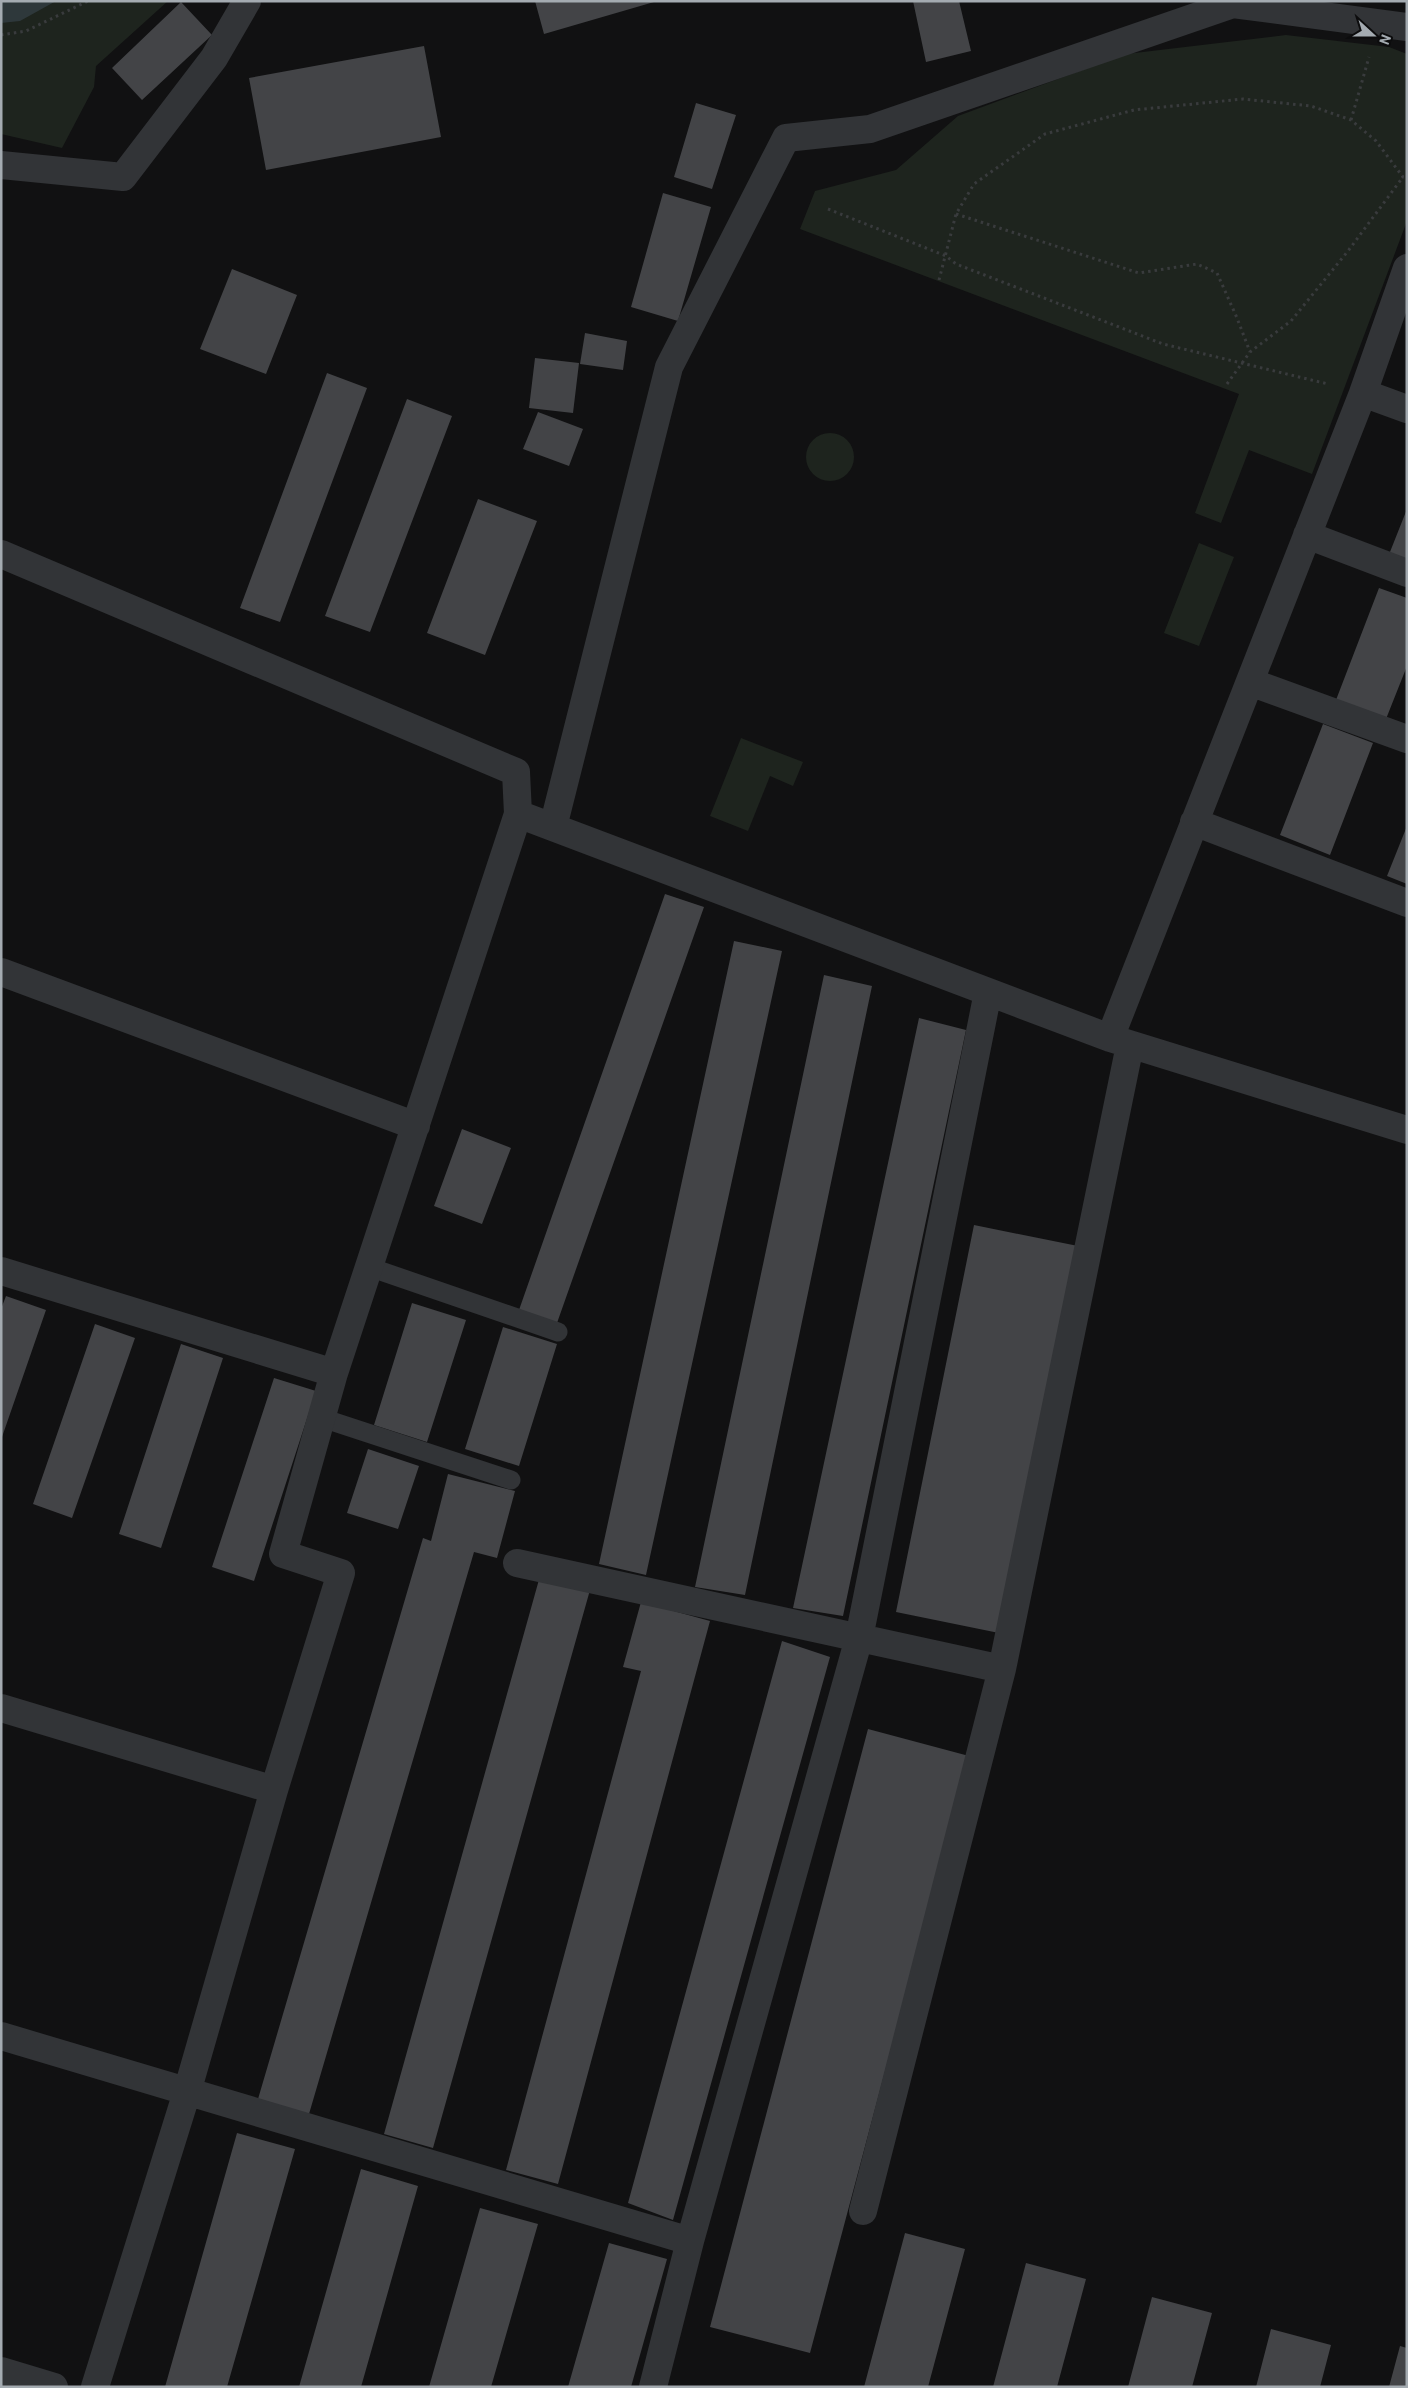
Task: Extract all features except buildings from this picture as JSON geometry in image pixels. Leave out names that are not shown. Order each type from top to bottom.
[{"type":"street","points":[[1,165],[123,177],[214,58],[247,1]]},
{"type":"street","points":[[553,827],[669,367],[786,138],[870,129],[1233,4],[1407,27]]},
{"type":"street","points":[[863,2211],[1002,1669],[1120,1042],[1194,822],[1363,393],[1407,268]]},
{"type":"street","points":[[1363,393],[1407,410]]},
{"type":"street","points":[[1307,535],[1407,573]]},
{"type":"street","points":[[1,554],[516,772],[518,814],[334,1374],[283,1554],[341,1572],[274,1790],[187,2092],[95,2387]]},
{"type":"street","points":[[1250,682],[1407,739]]},
{"type":"street","points":[[518,814],[1120,1042],[1407,1130]]},
{"type":"street","points":[[1194,822],[1407,903]]},
{"type":"street","points":[[1,972],[416,1126]]},
{"type":"street","points":[[653,2387],[690,2241],[859,1638],[988,992]]},
{"type":"street","points":[[1,1271],[334,1374]]},
{"type":"street","points":[[517,1563],[1002,1669]]},
{"type":"street","points":[[1,1708],[274,1790]]},
{"type":"street","points":[[1,2036],[690,2241]]},
{"type":"street","points":[[1,2371],[54,2387]]},
{"type":"lane","points":[[369,1267],[558,1332]]},
{"type":"lane","points":[[322,1418],[511,1480]]},
{"type":"path","points":[[1,35],[26,31],[88,1]]},
{"type":"path","points":[[1351,120],[1380,23]]},
{"type":"path","points":[[939,280],[956,214],[974,184],[1044,134],[1134,110],[1243,99],[1311,106],[1351,120],[1376,141],[1405,178],[1291,321],[1250,352],[1227,384]]},
{"type":"path","points":[[828,209],[946,256],[956,264],[1163,344],[1363,393]]},
{"type":"path","points":[[956,214],[1139,273],[1197,264],[1217,273],[1250,352]]},
{"type":"shaded area","points":[[1,1],[168,1],[96,66],[94,87],[62,148],[1,134]]},
{"type":"shaded area","points":[[1,1],[56,1],[20,21],[1,23]]},
{"type":"shaded area","points":[[1286,35],[1389,47],[1407,54],[1407,221],[1312,474],[1249,450],[1221,523],[1195,513],[1239,394],[800,229],[815,191],[896,170],[958,116],[1126,54]]},
{"type":"shaded area","points":[[825,433],[835,433],[847,440],[854,452],[854,462],[847,474],[835,481],[825,481],[817,477],[810,470],[806,462],[806,452],[810,444],[817,437]]},
{"type":"shaded area","points":[[1199,543],[1234,557],[1199,646],[1164,633]]},
{"type":"shaded area","points":[[741,738],[803,762],[793,786],[770,776],[748,831],[710,816]]}]
